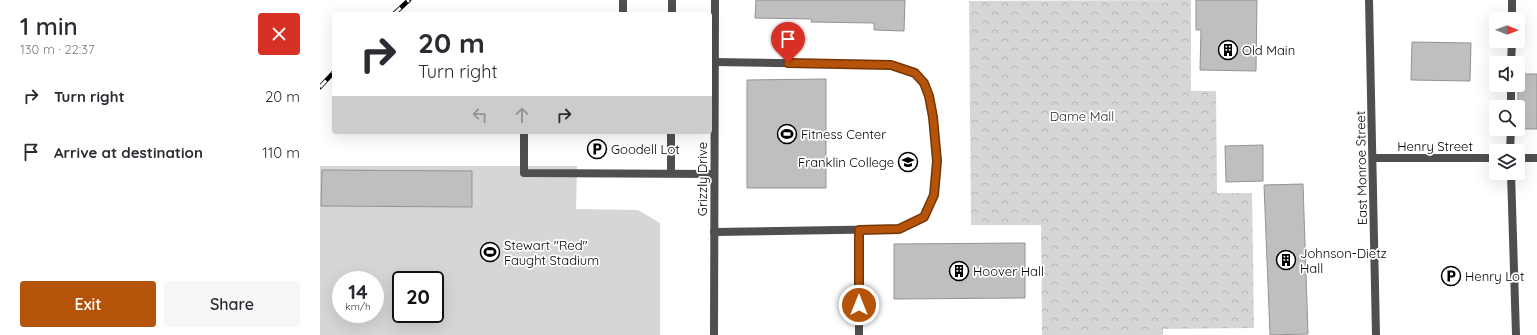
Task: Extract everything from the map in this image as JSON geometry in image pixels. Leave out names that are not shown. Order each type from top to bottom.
[{"type":"street","points":[[623,0],[623,12]]},
{"type":"street","points":[[672,0],[672,12]]},
{"type":"street","name":"Grizzly Drive","points":[[714,335],[715,0]]},
{"type":"street","name":"East Monroe Street","points":[[1369,0],[1376,335]]},
{"type":"street","points":[[1512,0],[1512,12]]},
{"type":"street","points":[[714,62],[891,65],[915,73],[924,83],[929,96],[933,117],[937,161],[934,195],[924,217],[899,229],[714,232]]},
{"type":"street","points":[[524,134],[524,173],[714,174]]},
{"type":"street","points":[[671,134],[671,174]]},
{"type":"street","name":"Henry Street","points":[[1373,158],[1489,158]]},
{"type":"street","points":[[1525,158],[1537,158]]},
{"type":"street","points":[[1511,180],[1516,335]]},
{"type":"street","points":[[859,230],[859,335]]},
{"type":"green space","name":"Dame Mall","points":[[1191,0],[1191,91],[1216,91],[1217,193],[1252,193],[1254,328],[1163,329],[1163,335],[1042,335],[1041,225],[971,225],[969,1]]},
{"type":"green space","name":"Stewart \"Red\" Faught Stadium","points":[[320,166],[577,166],[576,209],[638,210],[660,223],[660,335],[320,335]]},
{"type":"building","points":[[756,0],[905,0],[904,31],[874,30],[874,23],[811,22],[812,19],[755,18]]},
{"type":"building","name":"Old Main","points":[[1196,0],[1257,0],[1256,71],[1200,70],[1201,30],[1196,30]]},
{"type":"building","points":[[1412,42],[1471,43],[1470,81],[1411,80]]},
{"type":"building","points":[[1525,74],[1537,74],[1537,129],[1525,129],[1525,100],[1518,100],[1518,92],[1525,92]]},
{"type":"building","name":"Fitness Center","points":[[826,79],[826,188],[747,188],[747,80]]},
{"type":"building","points":[[1263,145],[1263,181],[1226,182],[1225,146]]},
{"type":"building","points":[[322,170],[472,171],[472,207],[321,206]]},
{"type":"building","name":"Johnson-Dietz Hall","points":[[1303,184],[1308,334],[1270,335],[1264,185]]},
{"type":"building","name":"Hoover Hall","points":[[1025,243],[1025,298],[894,299],[894,244]]},
{"type":"railway","points":[[396,12],[409,0]]},
{"type":"railway","points":[[320,87],[332,74]]},
{"type":"place","name":"Old Main","points":[[1228,50]]},
{"type":"place","name":"Fitness Center","points":[[787,134]]},
{"type":"place","name":"Goodell Lot","points":[[597,149]]},
{"type":"place","name":"Franklin College","points":[[908,162]]},
{"type":"place","name":"Stewart \"Red\" Faught Stadium","points":[[490,252]]},
{"type":"place","name":"Johnson-Dietz Hall","points":[[1286,260]]},
{"type":"place","name":"Hoover Hall","points":[[959,271]]},
{"type":"place","name":"Henry Lot","points":[[1451,276]]},
{"type":"route","points":[[788,63],[891,65],[915,73],[924,83],[929,96],[933,117],[937,161],[934,195],[924,217],[899,229],[859,230],[859,305]]}]
